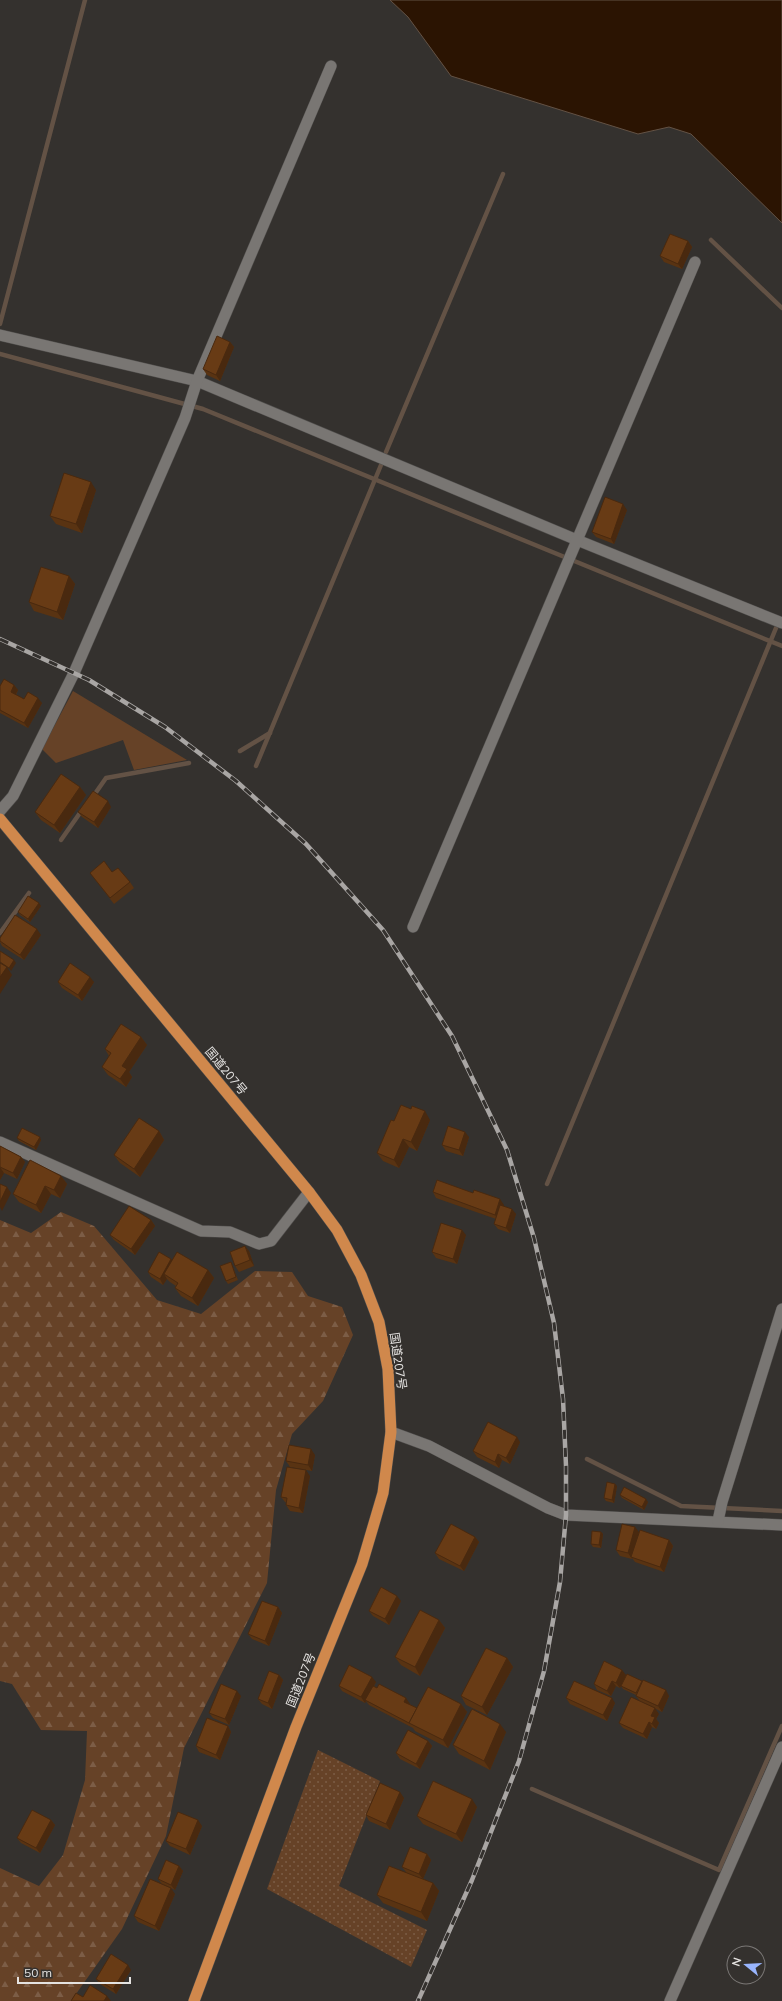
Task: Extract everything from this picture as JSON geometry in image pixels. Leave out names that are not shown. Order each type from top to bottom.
[{"type":"highway","name":"国道207号","points":[[0,819],[309,1192],[337,1230],[361,1275],[379,1322],[388,1369],[391,1432],[383,1494],[362,1564],[296,1727],[194,2001]]},
{"type":"street","points":[[0,811],[13,796],[74,673],[187,413],[197,381],[331,66]]},
{"type":"street","points":[[413,927],[696,262]]},
{"type":"street","points":[[0,335],[197,381],[577,540],[782,623]]},
{"type":"street","points":[[0,1142],[201,1231],[230,1232],[259,1244],[271,1241],[309,1192]]},
{"type":"street","points":[[718,1518],[782,1309]]},
{"type":"street","points":[[391,1432],[429,1446],[548,1508],[566,1515],[718,1518],[782,1525]]},
{"type":"street","points":[[670,2001],[782,1747]]},
{"type":"green space","points":[[73,691],[187,760],[134,770],[123,740],[56,763],[42,749]]},
{"type":"green space","points":[[61,1212],[94,1226],[157,1300],[201,1314],[255,1271],[292,1272],[308,1296],[342,1307],[353,1335],[323,1401],[292,1434],[276,1490],[267,1583],[184,1748],[166,1836],[122,1929],[71,2001],[0,2001],[0,1868],[39,1886],[63,1855],[85,1780],[87,1731],[41,1730],[12,1684],[0,1681],[0,1220],[31,1233]]},
{"type":"green space","points":[[318,1750],[380,1781],[339,1886],[427,1930],[411,1967],[267,1889]]},
{"type":"shaded area","points":[[390,0],[782,0],[782,223],[691,134],[669,127],[638,134],[451,76],[408,17]]},
{"type":"building","points":[[670,234],[688,241],[678,264],[660,256]]},
{"type":"building","points":[[217,336],[230,342],[216,375],[203,369]]},
{"type":"building","points":[[64,473],[91,482],[76,524],[50,516]]},
{"type":"building","points":[[605,497],[623,504],[611,539],[592,532]]},
{"type":"building","points":[[41,567],[69,576],[57,612],[29,602]]},
{"type":"building","points":[[4,679],[14,685],[11,692],[24,699],[28,692],[38,698],[24,723],[0,710],[0,686]]},
{"type":"building","points":[[61,774],[80,787],[54,825],[35,812]]},
{"type":"building","points":[[93,791],[108,801],[94,822],[78,812]]},
{"type":"building","points":[[104,861],[112,872],[118,868],[130,882],[110,898],[90,873]]},
{"type":"building","points":[[28,896],[39,903],[28,919],[18,912]]},
{"type":"building","points":[[15,915],[37,929],[20,955],[0,941],[0,938]]},
{"type":"building","points":[[0,951],[14,960],[9,968],[0,962]]},
{"type":"building","points":[[0,963],[7,967],[0,977]]},
{"type":"building","points":[[70,963],[90,977],[78,995],[58,982]]},
{"type":"building","points":[[121,1024],[141,1037],[122,1066],[127,1069],[120,1079],[102,1067],[111,1053],[105,1049]]},
{"type":"building","points":[[401,1105],[411,1109],[412,1106],[425,1111],[411,1142],[403,1139],[394,1160],[377,1153],[391,1120],[394,1121]]},
{"type":"building","points":[[139,1118],[159,1131],[134,1169],[114,1155]]},
{"type":"building","points":[[448,1126],[465,1132],[459,1150],[442,1145]]},
{"type":"building","points":[[22,1128],[40,1137],[34,1147],[17,1138]]},
{"type":"building","points":[[0,1146],[21,1157],[13,1173],[0,1167]]},
{"type":"building","points":[[30,1160],[61,1176],[54,1190],[45,1186],[36,1205],[13,1194]]},
{"type":"building","points":[[437,1180],[473,1193],[474,1190],[500,1199],[495,1215],[433,1192]]},
{"type":"building","points":[[0,1184],[7,1187],[0,1202]]},
{"type":"building","points":[[500,1205],[512,1209],[506,1228],[494,1224]]},
{"type":"building","points":[[129,1206],[151,1220],[131,1249],[110,1235]]},
{"type":"building","points":[[441,1223],[462,1230],[453,1259],[432,1252]]},
{"type":"building","points":[[245,1246],[250,1260],[235,1266],[230,1252]]},
{"type":"building","points":[[159,1252],[171,1259],[160,1279],[148,1272]]},
{"type":"building","points":[[177,1252],[208,1270],[192,1298],[175,1288],[178,1283],[164,1274]]},
{"type":"building","points":[[231,1262],[236,1277],[226,1281],[220,1266]]},
{"type":"building","points":[[488,1422],[517,1437],[506,1458],[498,1454],[495,1462],[473,1451]]},
{"type":"building","points":[[289,1445],[311,1449],[308,1465],[286,1461]]},
{"type":"building","points":[[287,1467],[306,1470],[299,1508],[286,1505],[287,1498],[281,1497]]},
{"type":"building","points":[[607,1482],[615,1484],[612,1500],[604,1498]]},
{"type":"building","points":[[624,1487],[646,1499],[642,1507],[620,1495]]},
{"type":"building","points":[[451,1524],[475,1537],[460,1566],[435,1553]]},
{"type":"building","points":[[622,1524],[635,1527],[628,1553],[616,1550]]},
{"type":"building","points":[[640,1530],[669,1540],[660,1567],[631,1557]]},
{"type":"building","points":[[592,1531],[601,1532],[599,1545],[591,1544]]},
{"type":"building","points":[[381,1587],[397,1596],[385,1619],[369,1611]]},
{"type":"building","points":[[262,1601],[278,1607],[265,1641],[248,1634]]},
{"type":"building","points":[[420,1610],[439,1620],[415,1667],[395,1657]]},
{"type":"building","points":[[486,1648],[507,1658],[482,1707],[461,1696]]},
{"type":"building","points":[[604,1661],[622,1670],[616,1683],[612,1681],[607,1691],[594,1684]]},
{"type":"building","points":[[349,1665],[372,1677],[361,1697],[339,1686]]},
{"type":"building","points":[[269,1671],[279,1675],[268,1703],[258,1699]]},
{"type":"building","points":[[627,1674],[642,1681],[636,1693],[621,1686]]},
{"type":"building","points":[[643,1680],[666,1690],[658,1706],[636,1696]]},
{"type":"building","points":[[574,1681],[612,1698],[603,1715],[566,1698]]},
{"type":"building","points":[[221,1684],[237,1691],[225,1719],[209,1713]]},
{"type":"building","points":[[379,1684],[406,1698],[404,1702],[417,1708],[409,1723],[365,1700],[373,1686],[377,1688]]},
{"type":"building","points":[[428,1687],[461,1704],[443,1740],[409,1723]]},
{"type":"building","points":[[631,1697],[655,1708],[651,1716],[655,1717],[652,1724],[649,1722],[643,1734],[619,1723]]},
{"type":"building","points":[[472,1709],[500,1724],[484,1761],[453,1745]]},
{"type":"building","points":[[207,1718],[228,1726],[216,1755],[196,1746]]},
{"type":"building","points":[[408,1730],[428,1741],[416,1764],[396,1753]]},
{"type":"building","points":[[433,1781],[472,1799],[456,1834],[417,1816]]},
{"type":"building","points":[[380,1783],[400,1792],[386,1824],[366,1815]]},
{"type":"building","points":[[32,1810],[51,1820],[36,1848],[17,1838]]},
{"type":"building","points":[[178,1812],[198,1820],[186,1849],[166,1841]]},
{"type":"building","points":[[410,1847],[427,1854],[419,1874],[402,1867]]},
{"type":"building","points":[[166,1860],[179,1866],[171,1885],[158,1879]]},
{"type":"building","points":[[389,1866],[433,1883],[421,1912],[377,1895]]},
{"type":"building","points":[[150,1879],[171,1888],[155,1926],[134,1916]]},
{"type":"building","points":[[111,1954],[128,1965],[113,1989],[96,1979]]},
{"type":"building","points":[[90,1985],[107,1996],[104,2001],[71,2001],[76,1993],[83,1997]]},
{"type":"waterway","points":[[0,324],[85,0]]},
{"type":"waterway","points":[[386,452],[503,174]]},
{"type":"waterway","points":[[711,240],[782,308]]},
{"type":"waterway","points":[[0,354],[203,409],[782,646]]},
{"type":"waterway","points":[[256,766],[381,465]]},
{"type":"waterway","points":[[547,1184],[776,628]]},
{"type":"waterway","points":[[240,751],[270,733]]},
{"type":"waterway","points":[[92,798],[106,778],[189,763]]},
{"type":"waterway","points":[[61,840],[82,810]]},
{"type":"waterway","points":[[0,933],[29,893]]},
{"type":"waterway","points":[[587,1459],[681,1506],[782,1511]]},
{"type":"waterway","points":[[532,1789],[719,1870],[782,1726]]},
{"type":"railway","points":[[0,639],[89,680],[165,727],[236,781],[306,844],[383,930],[452,1036],[507,1150],[534,1238],[554,1323],[563,1399],[566,1466],[566,1515],[560,1582],[544,1671],[519,1761],[472,1880],[418,2001]]}]
